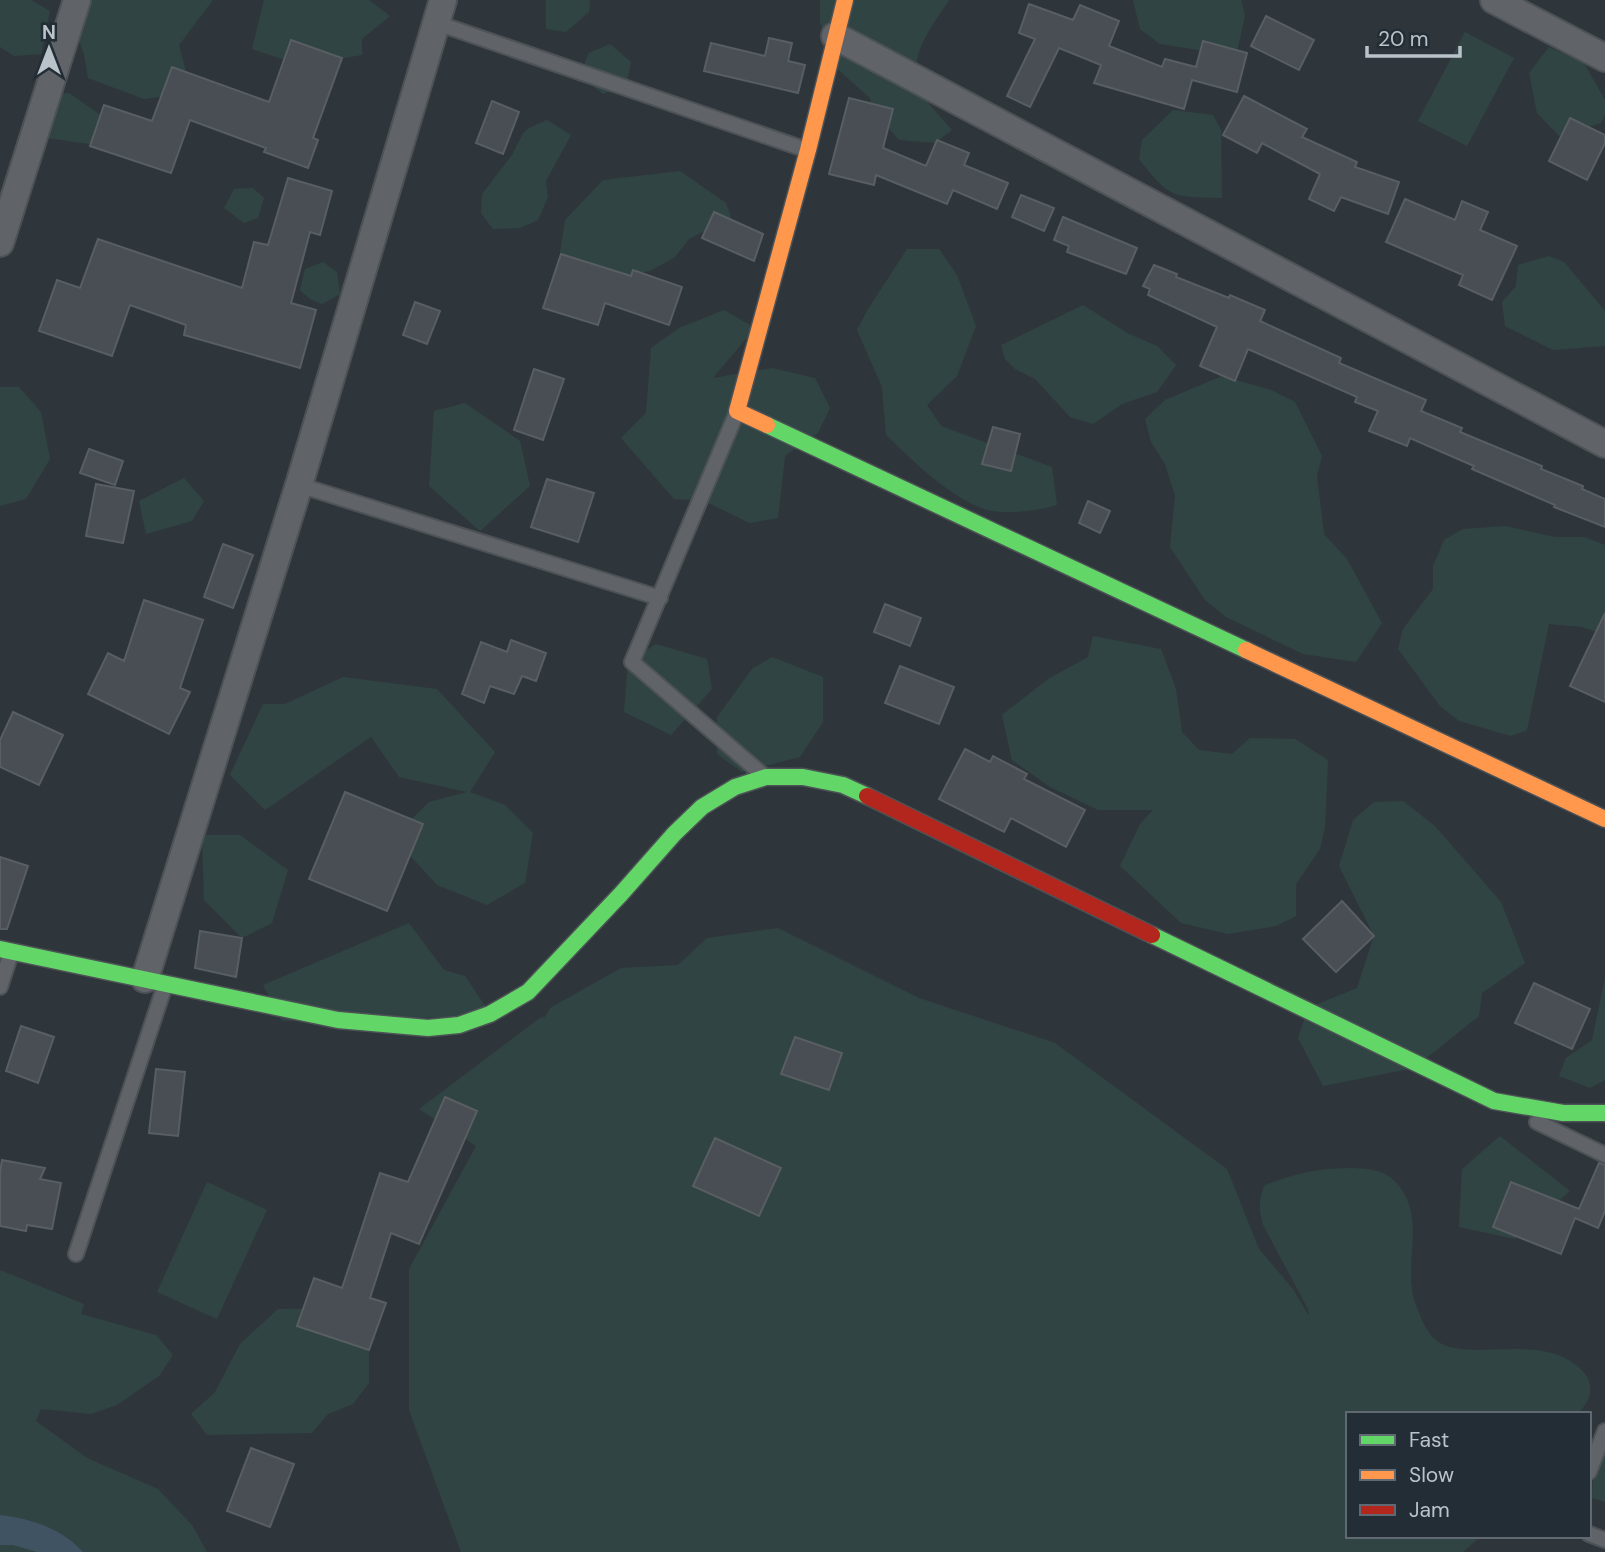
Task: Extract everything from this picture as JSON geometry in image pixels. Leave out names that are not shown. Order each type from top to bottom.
[{"type":"main road","points":[[845,0],[808,150],[737,411],[1605,820]]},
{"type":"main road","points":[[6,950],[338,1020],[428,1028],[459,1025],[490,1014],[528,992],[702,807],[735,787],[766,777],[803,777],[843,785],[1494,1101],[1548,1111],[1605,1114]]},
{"type":"street","points":[[0,243],[77,0]]},
{"type":"street","points":[[1494,0],[1605,58]]},
{"type":"street","points":[[156,981],[299,485],[440,11]]},
{"type":"street","points":[[835,36],[1605,444]]},
{"type":"lane","points":[[440,11],[808,150]]},
{"type":"lane","points":[[737,411],[632,662],[766,777]]},
{"type":"lane","points":[[299,485],[660,598]]},
{"type":"lane","points":[[0,988],[6,950]]},
{"type":"lane","points":[[76,1254],[156,981]]},
{"type":"lane","points":[[1494,1101],[1605,1155]]},
{"type":"lane","points":[[1591,1467],[1605,1431]]},
{"type":"green space","points":[[0,0],[31,0],[50,11],[41,54],[14,56],[0,47]]},
{"type":"green space","points":[[87,0],[213,0],[179,45],[189,84],[180,94],[144,99],[88,78],[84,54],[73,24]]},
{"type":"green space","points":[[264,0],[369,0],[390,16],[362,39],[362,55],[321,62],[291,62],[252,49]]},
{"type":"green space","points":[[546,0],[590,0],[589,12],[566,32],[546,29]]},
{"type":"green space","points":[[820,0],[949,0],[928,32],[918,54],[916,66],[921,91],[952,130],[935,143],[899,140],[872,109],[870,98],[834,66],[820,22]]},
{"type":"green space","points":[[1133,0],[1241,0],[1245,16],[1236,56],[1160,44],[1140,29]]},
{"type":"green space","points":[[1465,32],[1514,58],[1467,146],[1418,121]]},
{"type":"green space","points":[[610,44],[631,62],[626,86],[603,94],[579,75],[589,53]]},
{"type":"green space","points":[[1549,47],[1584,63],[1605,100],[1605,115],[1601,123],[1559,136],[1537,113],[1529,73]]},
{"type":"green space","points":[[69,93],[112,123],[96,145],[48,138],[58,94]]},
{"type":"green space","points":[[1173,110],[1213,115],[1221,130],[1222,198],[1182,196],[1174,193],[1158,182],[1139,159],[1142,140]]},
{"type":"green space","points":[[547,120],[571,135],[546,181],[548,197],[538,220],[520,228],[493,229],[481,213],[482,194],[512,155],[523,133]]},
{"type":"green space","points":[[680,171],[726,203],[731,217],[689,239],[675,257],[650,271],[621,276],[559,260],[565,220],[603,180]]},
{"type":"green space","points":[[253,188],[264,198],[258,218],[244,223],[224,208],[234,189]]},
{"type":"green space","points":[[907,249],[939,249],[957,275],[976,326],[957,376],[927,405],[941,426],[1052,467],[1057,505],[1019,512],[998,512],[981,508],[943,485],[886,435],[882,387],[857,330]]},
{"type":"green space","points":[[1549,256],[1564,262],[1605,311],[1605,346],[1553,350],[1505,326],[1502,302],[1516,286],[1518,265]]},
{"type":"green space","points":[[323,262],[337,272],[340,294],[322,304],[310,299],[300,290],[305,269]]},
{"type":"green space","points":[[1083,305],[1129,334],[1157,346],[1176,365],[1157,392],[1122,404],[1093,424],[1070,417],[1035,379],[1015,369],[1005,359],[1001,345]]},
{"type":"green space","points":[[724,310],[755,328],[713,378],[772,368],[815,378],[830,408],[818,433],[785,456],[778,518],[750,523],[704,501],[674,499],[621,438],[646,413],[651,348],[679,328]]},
{"type":"green space","points":[[1222,376],[1271,390],[1295,402],[1322,456],[1317,476],[1324,534],[1347,559],[1382,623],[1356,662],[1303,654],[1226,617],[1205,600],[1170,547],[1175,496],[1165,464],[1151,442],[1145,419],[1165,400]]},
{"type":"green space","points":[[0,387],[19,387],[41,412],[50,459],[26,499],[0,506]]},
{"type":"green space","points":[[465,403],[520,441],[530,486],[480,531],[429,486],[434,411]]},
{"type":"green space","points":[[184,478],[204,501],[192,521],[146,534],[139,501]]},
{"type":"green space","points":[[1505,526],[1555,537],[1584,537],[1605,545],[1605,635],[1582,627],[1549,624],[1527,730],[1511,736],[1459,721],[1440,706],[1398,649],[1403,629],[1433,589],[1433,566],[1444,540],[1463,529]]},
{"type":"green space","points":[[1093,636],[1161,649],[1176,689],[1182,732],[1199,750],[1232,754],[1250,738],[1295,739],[1328,760],[1325,827],[1320,849],[1296,884],[1296,916],[1276,926],[1228,934],[1181,923],[1120,866],[1140,824],[1153,810],[1098,810],[1050,787],[1012,760],[1002,715],[1048,679],[1088,657]]},
{"type":"green space","points":[[656,644],[707,659],[712,689],[671,735],[624,712],[628,662]]},
{"type":"green space","points":[[772,657],[823,677],[823,722],[800,757],[742,772],[717,754],[717,717],[752,669]]},
{"type":"green space","points":[[343,677],[437,689],[495,752],[470,792],[505,805],[533,833],[525,883],[487,905],[437,885],[393,837],[429,802],[467,792],[399,777],[371,737],[265,810],[230,775],[263,704],[285,704]]},
{"type":"green space","points":[[1403,801],[1435,826],[1501,902],[1525,963],[1482,993],[1479,1016],[1414,1068],[1323,1086],[1298,1038],[1308,1008],[1357,988],[1374,936],[1339,866],[1353,820],[1374,802]]},
{"type":"green space","points":[[202,835],[240,835],[288,870],[272,923],[242,938],[204,900]]},
{"type":"green space","points":[[409,923],[444,970],[465,976],[492,1016],[282,1021],[263,985]]},
{"type":"green space","points":[[778,928],[919,998],[1055,1043],[1227,1169],[1259,1249],[1293,1289],[1309,1316],[1308,1309],[1263,1225],[1260,1205],[1265,1185],[1298,1174],[1329,1169],[1360,1168],[1390,1177],[1400,1187],[1411,1211],[1413,1293],[1422,1320],[1432,1337],[1450,1347],[1466,1350],[1523,1349],[1560,1356],[1576,1365],[1587,1377],[1590,1395],[1586,1403],[1579,1412],[1346,1412],[1346,1538],[1479,1538],[1463,1552],[461,1552],[409,1410],[409,1269],[476,1146],[419,1109],[540,1018],[545,1017],[550,1008],[621,968],[678,965],[707,938]]},
{"type":"green space","points":[[1605,978],[1605,1080],[1590,1088],[1559,1076],[1566,1058],[1592,1040]]},
{"type":"green space","points":[[1500,1136],[1570,1191],[1515,1239],[1459,1227],[1462,1169]]},
{"type":"green space","points":[[207,1182],[267,1210],[217,1319],[157,1292]]},
{"type":"green space","points":[[0,1270],[84,1304],[81,1314],[156,1335],[173,1355],[159,1376],[117,1405],[91,1414],[41,1409],[36,1421],[87,1458],[158,1489],[192,1525],[207,1552],[0,1552]]},
{"type":"green space","points":[[354,1308],[369,1331],[369,1383],[353,1404],[328,1414],[312,1433],[207,1435],[191,1414],[215,1392],[240,1344],[278,1309]]},
{"type":"green space","points":[[1605,1428],[1605,1502],[1592,1498],[1593,1469]]},
{"type":"water","points":[[0,1515],[45,1526],[65,1537],[83,1552],[37,1552],[13,1545],[0,1545]]},
{"type":"building","points":[[1029,4],[1073,20],[1080,5],[1119,21],[1109,46],[1162,67],[1165,59],[1196,67],[1203,41],[1247,53],[1237,92],[1192,80],[1184,109],[1094,83],[1101,65],[1059,48],[1030,107],[1007,96],[1035,39],[1019,33]]},
{"type":"building","points":[[1266,16],[1314,40],[1299,70],[1251,46]]},
{"type":"building","points":[[769,38],[792,43],[788,61],[805,65],[798,93],[704,71],[711,43],[765,56]]},
{"type":"building","points":[[291,40],[342,58],[313,138],[318,140],[308,168],[264,152],[266,148],[190,120],[171,173],[90,146],[104,105],[152,121],[172,67],[269,102]]},
{"type":"building","points":[[1244,96],[1307,129],[1302,137],[1357,162],[1355,167],[1399,182],[1388,214],[1341,197],[1334,211],[1309,199],[1320,174],[1262,143],[1257,153],[1223,135]]},
{"type":"building","points":[[849,98],[893,109],[883,148],[926,166],[937,140],[969,153],[964,165],[1008,183],[997,209],[953,190],[947,204],[876,175],[874,185],[829,174]]},
{"type":"building","points":[[492,101],[519,112],[503,154],[476,143]]},
{"type":"building","points":[[1570,118],[1605,135],[1605,143],[1587,180],[1549,161]]},
{"type":"building","points":[[288,178],[332,191],[320,235],[310,232],[291,303],[316,310],[300,368],[184,335],[186,325],[130,305],[112,356],[39,331],[57,280],[80,288],[98,239],[242,288],[254,242],[268,245]]},
{"type":"building","points":[[1021,195],[1054,208],[1044,231],[1012,217]]},
{"type":"building","points":[[1405,199],[1455,220],[1462,201],[1488,212],[1480,230],[1517,246],[1492,300],[1459,285],[1463,275],[1386,242]]},
{"type":"building","points":[[714,212],[763,234],[754,261],[702,238]]},
{"type":"building","points":[[1063,217],[1137,248],[1126,274],[1067,252],[1069,246],[1054,240]]},
{"type":"building","points":[[561,254],[631,276],[633,270],[682,287],[669,325],[605,303],[598,325],[543,308]]},
{"type":"building","points":[[1154,265],[1177,274],[1176,277],[1265,310],[1260,321],[1341,358],[1339,363],[1426,400],[1421,411],[1462,428],[1460,432],[1583,486],[1582,489],[1605,499],[1605,527],[1554,507],[1555,505],[1472,469],[1474,466],[1410,438],[1407,446],[1369,431],[1378,411],[1355,402],[1357,397],[1248,349],[1235,381],[1200,366],[1217,327],[1148,295],[1150,289],[1143,286]]},
{"type":"building","points":[[415,302],[440,311],[427,344],[403,335]]},
{"type":"building","points":[[534,369],[564,379],[543,440],[514,430]]},
{"type":"building","points":[[993,427],[1020,434],[1011,471],[982,464]]},
{"type":"building","points":[[89,449],[123,461],[115,485],[80,473]]},
{"type":"building","points":[[547,479],[594,493],[578,542],[531,527]]},
{"type":"building","points":[[96,484],[134,491],[123,543],[86,536]]},
{"type":"building","points":[[1088,501],[1110,511],[1100,533],[1079,523]]},
{"type":"building","points":[[223,544],[253,555],[233,608],[204,597]]},
{"type":"building","points":[[144,600],[203,620],[180,688],[190,692],[169,734],[88,694],[108,653],[124,661]]},
{"type":"building","points":[[885,604],[921,618],[910,646],[874,632]]},
{"type":"building","points":[[1605,613],[1605,702],[1570,686]]},
{"type":"building","points":[[511,640],[546,653],[536,681],[522,676],[514,694],[490,686],[484,703],[462,694],[481,642],[507,652]]},
{"type":"building","points":[[900,666],[954,687],[939,724],[885,703]]},
{"type":"building","points":[[13,712],[63,735],[39,785],[0,767],[0,740]]},
{"type":"building","points":[[965,749],[990,762],[993,756],[1027,774],[1024,779],[1085,810],[1066,847],[1011,818],[1004,832],[939,799]]},
{"type":"building","points":[[345,792],[423,824],[387,911],[309,879]]},
{"type":"building","points":[[0,857],[28,866],[7,929],[0,929]]},
{"type":"building","points":[[1342,901],[1374,936],[1336,972],[1303,939]]},
{"type":"building","points":[[200,931],[242,938],[236,977],[195,968]]},
{"type":"building","points":[[1534,983],[1590,1009],[1572,1049],[1515,1023]]},
{"type":"building","points":[[21,1026],[54,1037],[38,1083],[6,1071]]},
{"type":"building","points":[[795,1037],[842,1053],[829,1090],[781,1074]]},
{"type":"building","points":[[156,1069],[185,1072],[178,1136],[149,1133]]},
{"type":"building","points":[[445,1097],[477,1111],[419,1244],[391,1233],[370,1298],[386,1303],[369,1350],[297,1326],[314,1278],[342,1288],[380,1173],[408,1182]]},
{"type":"building","points":[[715,1138],[781,1168],[759,1216],[693,1186]]},
{"type":"building","points":[[2,1160],[45,1168],[40,1179],[61,1183],[52,1229],[27,1225],[26,1231],[0,1226]]},
{"type":"building","points":[[1599,1163],[1605,1165],[1605,1211],[1598,1228],[1575,1218],[1561,1254],[1493,1227],[1511,1182],[1579,1209]]},
{"type":"building","points":[[251,1448],[294,1464],[270,1527],[227,1511]]},
{"type":"traffic: fast","points":[[767,425],[1246,650]]},
{"type":"traffic: fast","points":[[0,949],[338,1020],[428,1028],[459,1025],[490,1014],[528,992],[674,834],[702,807],[735,787],[766,777],[803,777],[843,785],[867,796]]},
{"type":"traffic: fast","points":[[1152,935],[1494,1101],[1563,1113],[1605,1113]]},
{"type":"traffic: slow","points":[[767,425],[737,411],[808,150],[845,0]]},
{"type":"traffic: slow","points":[[1246,650],[1605,819]]},
{"type":"traffic: jam","points":[[867,796],[1152,935]]}]
